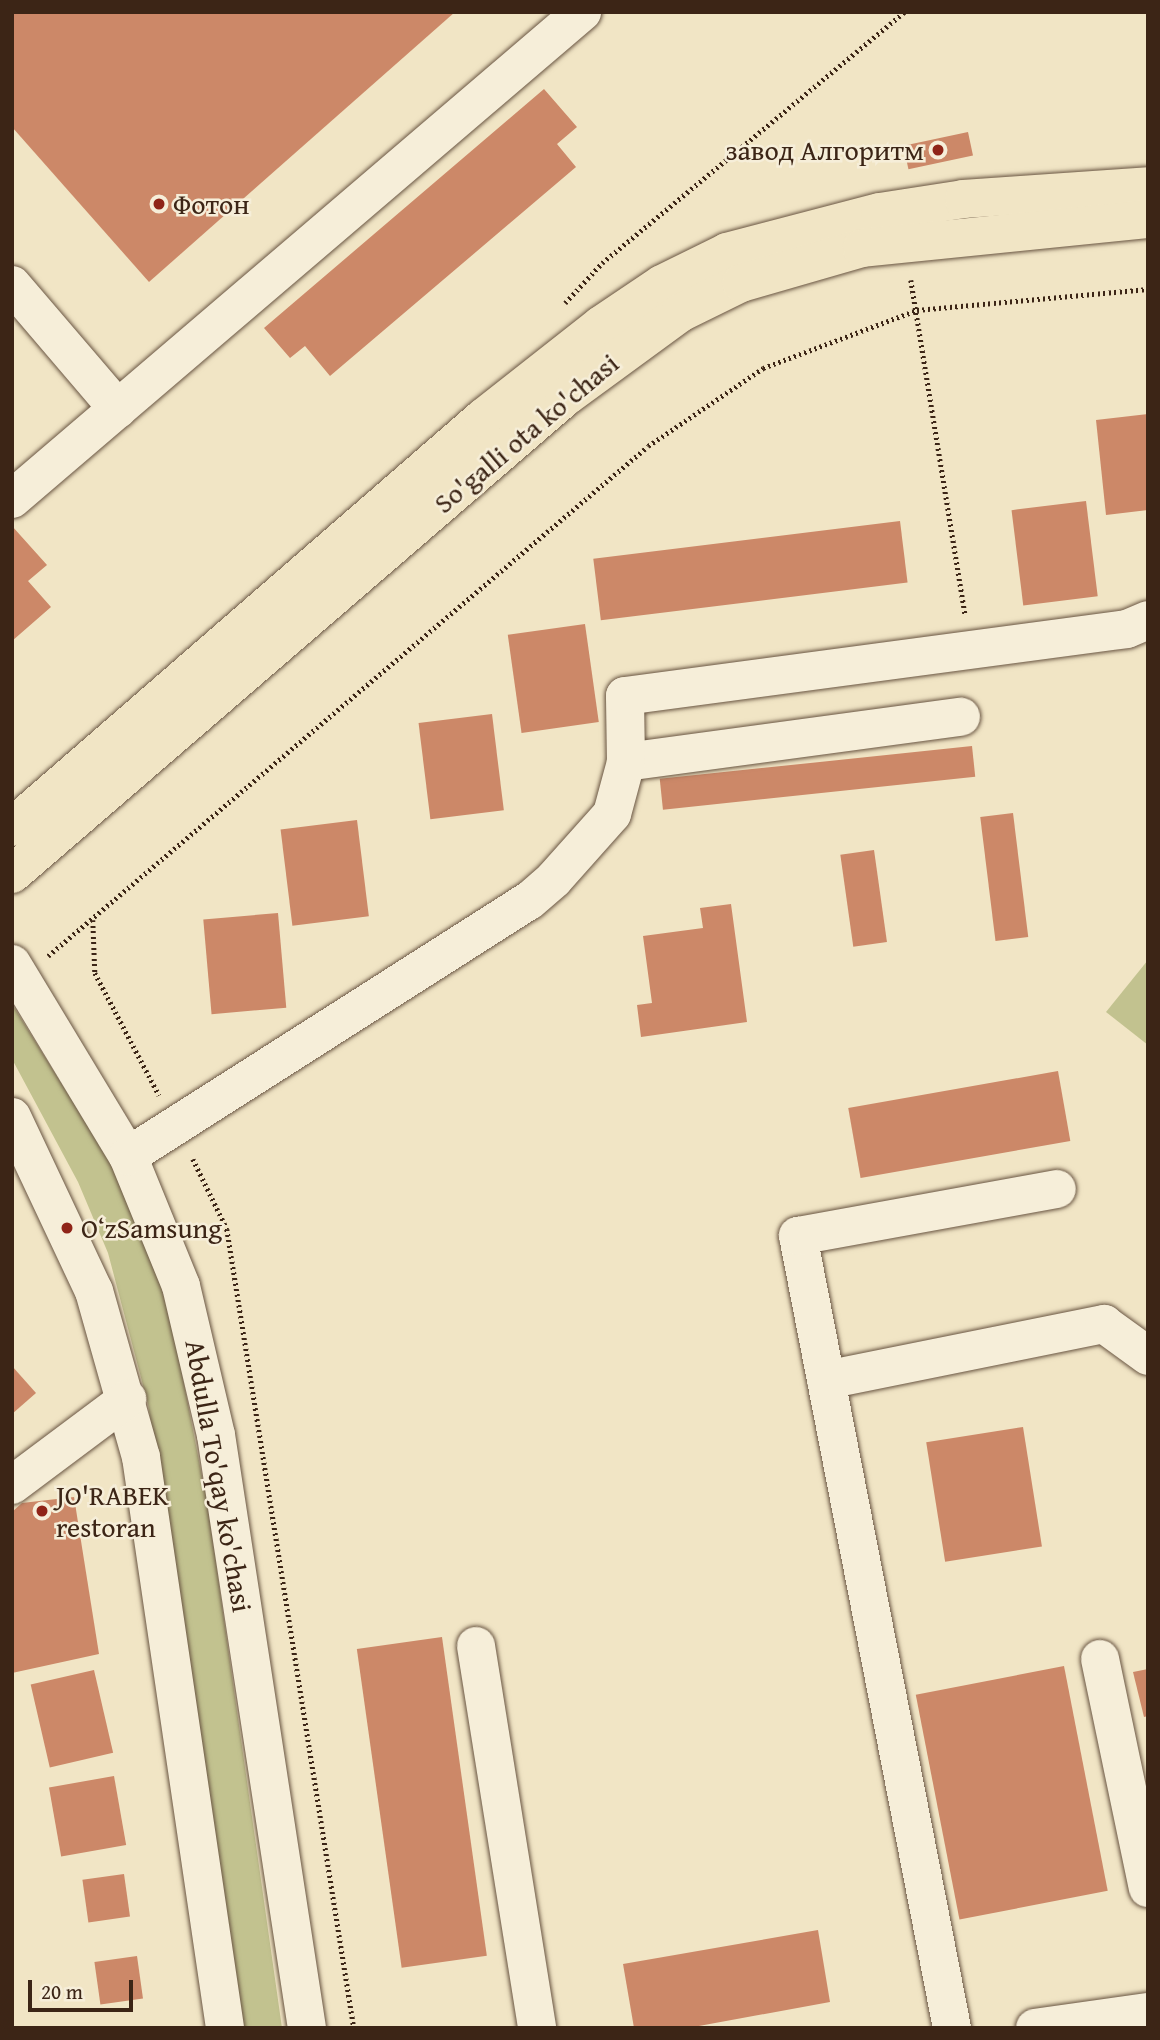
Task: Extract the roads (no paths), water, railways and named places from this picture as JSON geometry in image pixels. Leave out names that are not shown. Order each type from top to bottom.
[{"type":"main road","name":"So'galli ota ko'chasi","points":[[12,827],[483,418],[601,324],[662,285],[727,252],[880,212],[964,199],[1148,186]]},
{"type":"main road","name":"So'galli ota ko'chasi","points":[[12,874],[536,422],[623,351],[680,313],[741,283],[862,248],[1148,219]]},
{"type":"street","points":[[12,499],[582,12]]},
{"type":"street","points":[[12,285],[118,409]]},
{"type":"street","points":[[128,1156],[529,901],[583,851],[612,814],[626,762],[625,696],[1127,629],[1148,620]]},
{"type":"street","points":[[626,762],[961,717]]},
{"type":"street","name":"Abdulla To'qay ko'chasi","points":[[21,966],[128,1156],[181,1286],[216,1435],[307,2028]]},
{"type":"street","points":[[12,1117],[94,1291],[127,1399],[151,1516],[225,2028]]},
{"type":"street","points":[[952,2028],[798,1236],[1057,1189]]},
{"type":"street","points":[[826,1380],[1104,1324],[1148,1356]]},
{"type":"street","points":[[12,1485],[127,1399]]},
{"type":"street","points":[[476,1646],[537,2028]]},
{"type":"street","points":[[1101,1659],[1148,1888]]},
{"type":"street","points":[[1035,2028],[1148,2012]]},
{"type":"place","name":"завод Алгоритм","points":[[938,150]]},
{"type":"place","name":"Фотон","points":[[159,204]]},
{"type":"place","name":"OʻzSamsung","points":[[67,1228]]},
{"type":"place","name":"JO'RABEK restoran","points":[[42,1511]]}]
